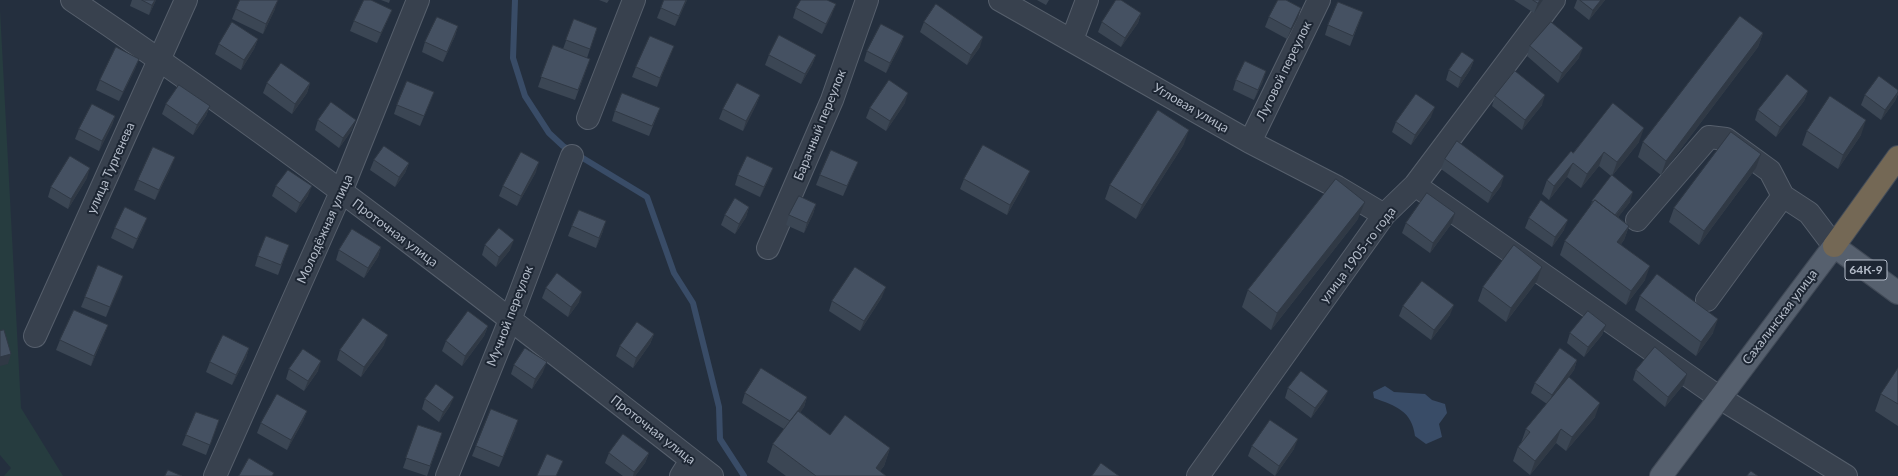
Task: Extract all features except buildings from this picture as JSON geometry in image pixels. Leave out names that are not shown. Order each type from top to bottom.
[{"type":"highway","name":"Сахалинская улица","points":[[1834,246],[1898,157]]},
{"type":"main road","name":"64К-9","points":[[1834,246],[1898,294]]},
{"type":"main road","name":"Сахалинская улица","points":[[1661,476],[1834,246]]},
{"type":"street","name":"Проточная улица","points":[[72,0],[160,59],[341,192],[510,320],[686,468],[712,476]]},
{"type":"street","name":"улица Тургенева","points":[[35,336],[186,0]]},
{"type":"street","name":"Молодёжная улица","points":[[215,476],[341,192],[418,0]]},
{"type":"street","points":[[588,118],[634,0]]},
{"type":"street","name":"Барачный переулок","points":[[768,248],[832,100],[867,0]]},
{"type":"street","name":"Угловая улица","points":[[1000,0],[1250,142],[1337,187],[1384,216]]},
{"type":"street","points":[[1072,40],[1087,0]]},
{"type":"street","name":"Луговой переулок","points":[[1250,142],[1319,0]]},
{"type":"street","name":"улица 1905-го года","points":[[1198,476],[1384,216],[1415,184],[1554,0]]},
{"type":"street","points":[[1637,220],[1709,137],[1726,139],[1770,171],[1783,196],[1809,213],[1834,246]]},
{"type":"street","name":"Мучной переулок","points":[[447,476],[510,320],[572,156]]},
{"type":"street","points":[[1415,184],[1720,398],[1846,476]]},
{"type":"street","points":[[1707,300],[1783,196]]},
{"type":"green space","points":[[0,10],[21,408],[63,476],[4,476],[11,468],[0,455]]},
{"type":"water","points":[[1385,386],[1394,392],[1425,394],[1432,400],[1445,404],[1447,413],[1439,424],[1442,437],[1426,444],[1415,436],[1407,415],[1396,407],[1374,398],[1373,392]]},
{"type":"waterway","points":[[515,0],[513,58],[525,96],[549,133],[563,146],[647,197],[674,273],[693,303],[719,407],[720,439],[744,476]]}]
